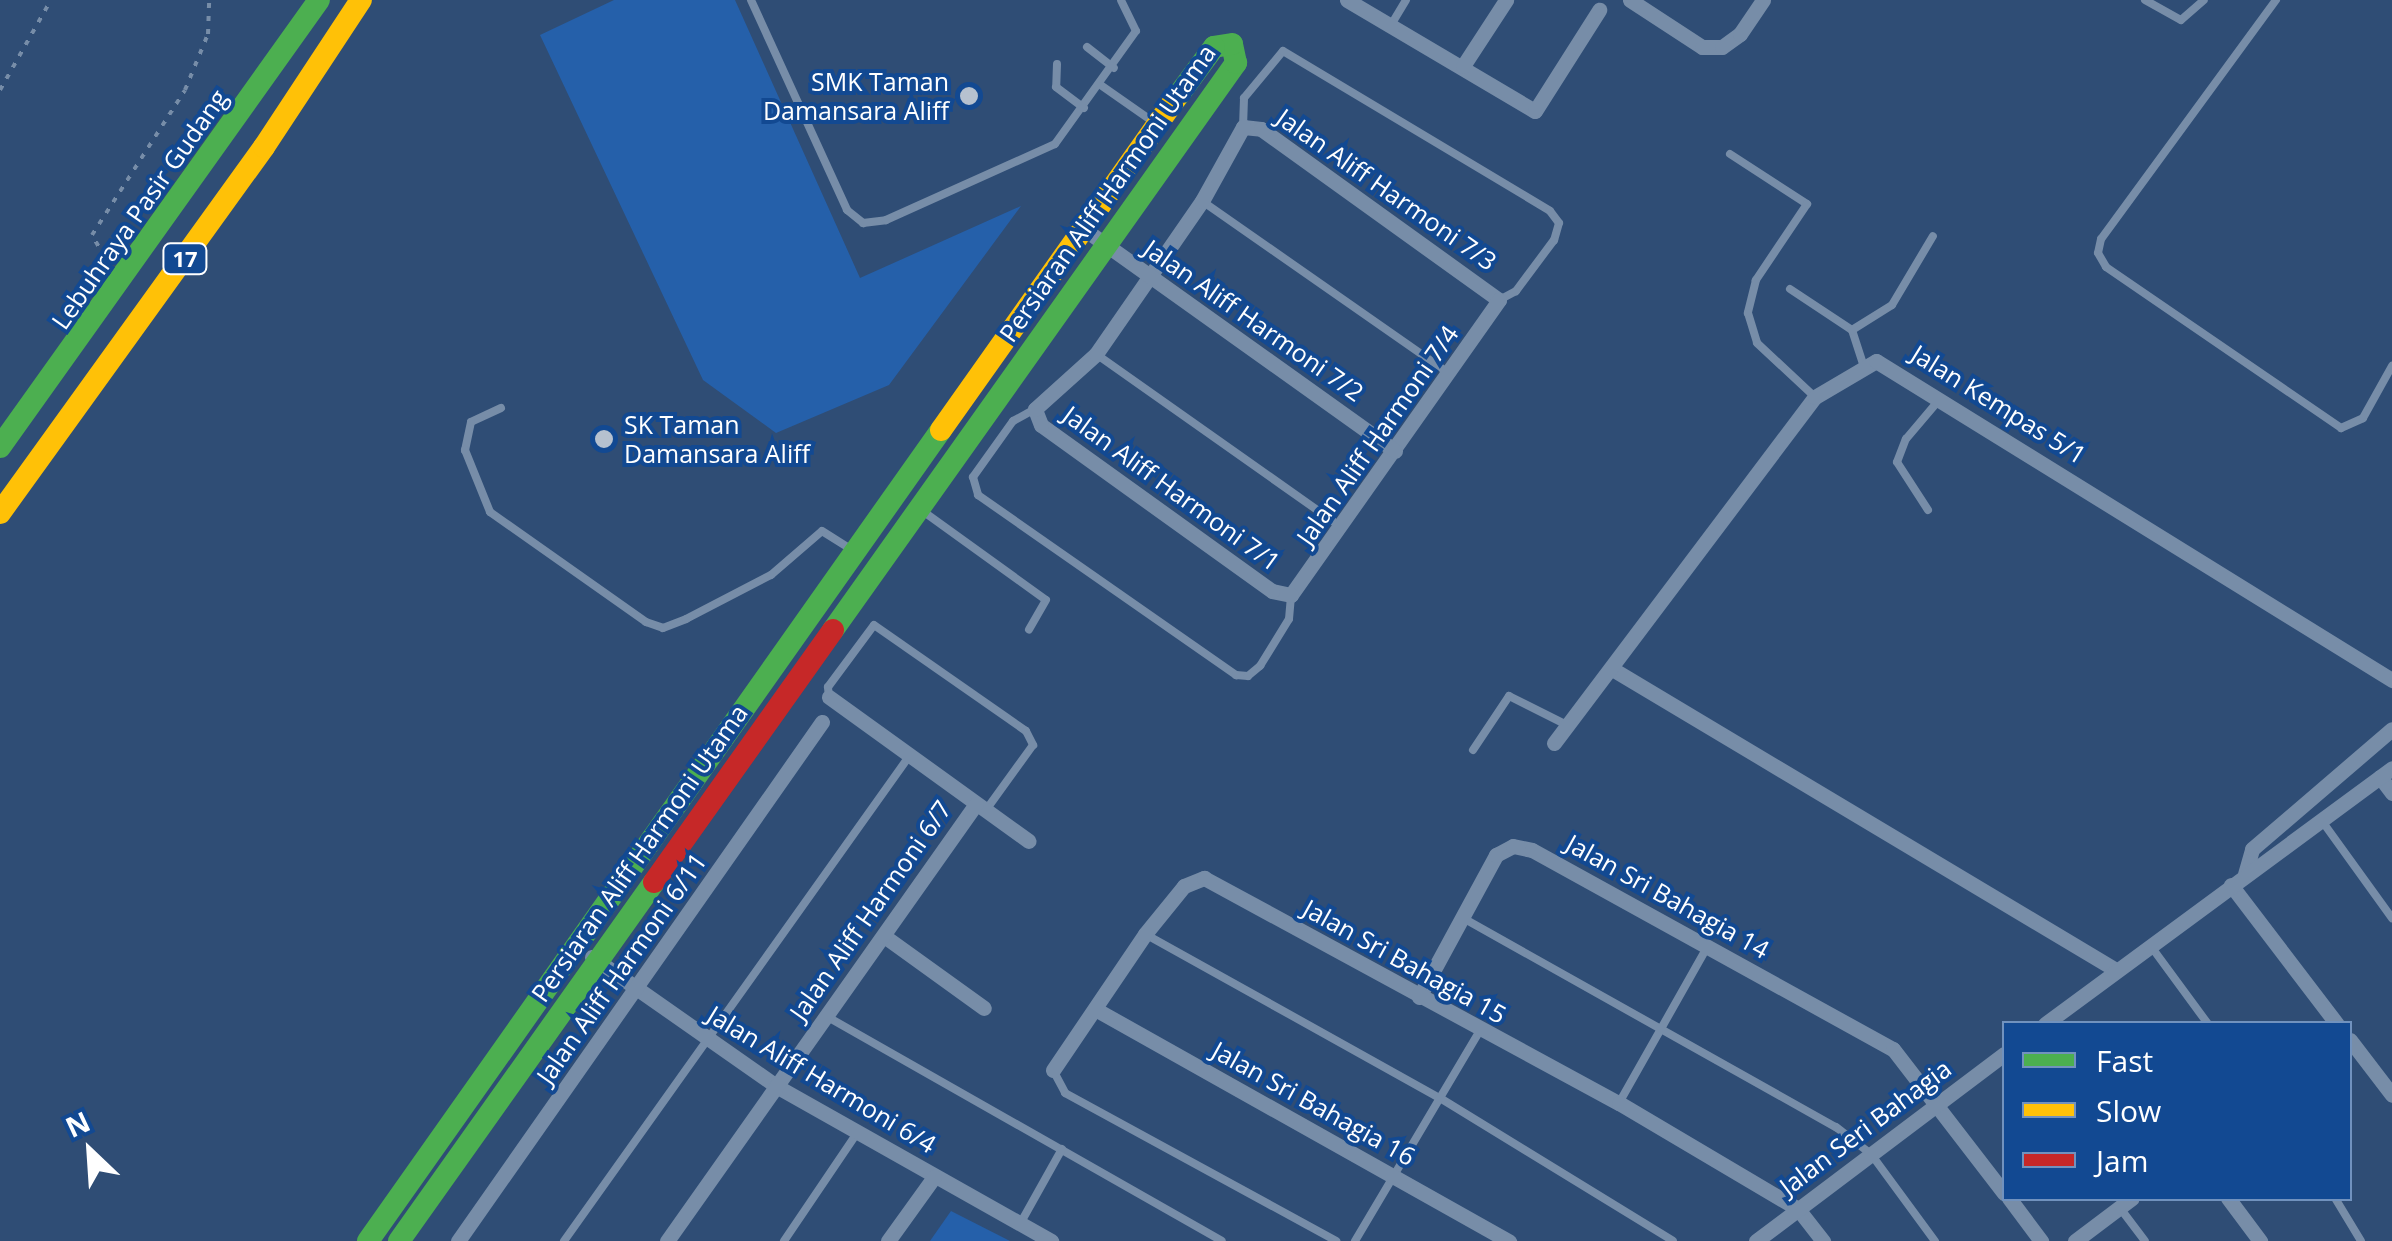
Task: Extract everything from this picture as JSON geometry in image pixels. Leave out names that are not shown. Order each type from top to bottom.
[{"type":"main road","name":"Lebuhraya Pasir Gudang","points":[[0,447],[19,414],[318,0]]},
{"type":"main road","name":"17","points":[[0,512],[264,147],[361,0]]},
{"type":"main road","name":"Persiaran Aliff Harmoni Utama","points":[[368,1241],[586,953],[1105,245],[1236,63],[1232,44],[1214,47],[855,552],[586,953],[399,1241]]},
{"type":"street","points":[[1348,0],[1535,111],[1599,10]]},
{"type":"street","points":[[1463,66],[1506,0]]},
{"type":"street","points":[[1630,0],[1702,47],[1722,47],[1740,34],[1763,0]]},
{"type":"street","points":[[1035,410],[1096,354],[1202,201],[1243,127]]},
{"type":"street","name":"Jalan Aliff Harmoni 7/3","points":[[1243,127],[1261,129],[1499,300]]},
{"type":"street","name":"Jalan Aliff Harmoni 7/2","points":[[1084,229],[1395,451]]},
{"type":"street","name":"Jalan Aliff Harmoni 7/4","points":[[1290,595],[1451,375],[1499,300]]},
{"type":"street","name":"Jalan Kempas 5/1","points":[[1862,364],[1888,363],[2392,680]]},
{"type":"street","points":[[1554,744],[1614,670],[1815,397],[1862,364]]},
{"type":"street","name":"Jalan Aliff Harmoni 7/1","points":[[1035,410],[1041,425],[1272,591],[1290,595]]},
{"type":"street","points":[[1614,670],[2116,970]]},
{"type":"street","points":[[830,698],[1028,840]]},
{"type":"street","name":"Jalan Aliff Harmoni 6/11","points":[[458,1241],[822,722]]},
{"type":"street","points":[[2245,874],[2252,850],[2392,730]]},
{"type":"street","points":[[2049,1021],[2386,772],[2392,793]]},
{"type":"street","name":"Jalan Aliff Harmoni 6/7","points":[[667,1241],[826,1016],[981,807]]},
{"type":"street","name":"Jalan Sri Bahagia 14","points":[[1420,997],[1496,855],[1513,846],[1708,946],[1893,1049],[2002,1187]]},
{"type":"street","name":"Jalan Sri Bahagia 15","points":[[1053,1070],[1144,934],[1184,886],[1204,878],[1479,1032],[1620,1103],[1798,1209]]},
{"type":"street","points":[[2231,884],[2335,1021]]},
{"type":"street","points":[[884,936],[984,1008]]},
{"type":"street","name":"Jalan Aliff Harmoni 6/4","points":[[586,953],[776,1086],[1051,1241]]},
{"type":"street","name":"Jalan Sri Bahagia 16","points":[[1095,1009],[1509,1241]]},
{"type":"street","points":[[2352,1043],[2392,1095]]},
{"type":"street","name":"Jalan Seri Bahagia","points":[[1756,1241],[2002,1056]]},
{"type":"street","points":[[888,1241],[934,1177]]},
{"type":"street","name":"Jalan Sri Bahagia 14","points":[[2012,1201],[2041,1241]]},
{"type":"street","points":[[2230,1201],[2260,1241]]},
{"type":"street","points":[[2075,1241],[2126,1203]]},
{"type":"street","points":[[1798,1209],[1824,1241]]},
{"type":"lane","points":[[750,0],[847,210],[863,223],[886,220],[1055,144],[1102,86],[1136,31],[1121,0]]},
{"type":"lane","points":[[1391,25],[1406,0]]},
{"type":"lane","points":[[2145,0],[2182,20],[2204,0]]},
{"type":"lane","points":[[2276,0],[2101,238],[2098,254],[2106,267],[2341,428],[2363,418],[2392,366]]},
{"type":"lane","points":[[1087,47],[1114,68]]},
{"type":"lane","points":[[1243,127],[1244,98],[1283,51],[1550,212],[1559,222],[1554,240],[1516,291],[1499,300]]},
{"type":"lane","points":[[1057,64],[1056,87],[1084,108]]},
{"type":"lane","points":[[1102,86],[1157,124]]},
{"type":"lane","points":[[1730,154],[1807,204],[1756,280],[1748,313],[1757,342],[1815,397]]},
{"type":"lane","points":[[1202,201],[1451,375]]},
{"type":"lane","points":[[1852,330],[1892,305],[1933,236]]},
{"type":"lane","points":[[1790,289],[1852,330],[1862,364]]},
{"type":"lane","points":[[1096,354],[1342,527]]},
{"type":"lane","points":[[1928,510],[1897,462],[1906,439],[1942,397]]},
{"type":"lane","points":[[501,408],[471,422],[464,450],[475,489],[490,512],[646,622],[664,628],[686,619],[770,575],[822,531],[855,552]]},
{"type":"lane","points":[[1035,410],[1013,421],[974,477],[978,495],[1236,675],[1248,676],[1260,666],[1289,619],[1290,595]]},
{"type":"lane","points":[[916,506],[1046,600],[1029,630]]},
{"type":"lane","points":[[830,698],[828,687],[874,626],[1026,731],[1033,745],[981,807]]},
{"type":"lane","points":[[1473,750],[1509,696],[1568,725]]},
{"type":"lane","points":[[564,1241],[910,756]]},
{"type":"lane","points":[[2322,821],[2392,918]]},
{"type":"lane","points":[[1462,918],[1788,1094],[1871,1154],[1935,1241]]},
{"type":"lane","points":[[1144,934],[1440,1098],[1673,1241]]},
{"type":"lane","points":[[2150,945],[2206,1021]]},
{"type":"lane","points":[[1620,1103],[1708,946]]},
{"type":"lane","points":[[826,1016],[1222,1241]]},
{"type":"lane","points":[[1355,1241],[1479,1032]]},
{"type":"lane","points":[[1053,1070],[1065,1093],[1336,1241]]},
{"type":"lane","points":[[784,1241],[857,1132]]},
{"type":"lane","points":[[1020,1224],[1062,1149]]},
{"type":"lane","points":[[2336,1201],[2360,1241]]},
{"type":"lane","points":[[2126,1203],[2145,1241]]},
{"type":"path","points":[[0,90],[50,0]]},
{"type":"path","points":[[94,245],[100,219],[197,66],[212,18],[209,0]]},
{"type":"shaded area","points":[[614,0],[735,0],[860,278],[1021,206],[889,385],[776,433],[703,380],[540,35]]},
{"type":"shaded area","points":[[951,1211],[1010,1241],[930,1241]]},
{"type":"traffic: fast","points":[[0,447],[319,0]]},
{"type":"traffic: fast","points":[[833,630],[1236,63],[1232,44],[1214,47],[1177,97]]},
{"type":"traffic: fast","points":[[368,1241],[941,430]]},
{"type":"traffic: fast","points":[[399,1241],[654,882]]},
{"type":"traffic: slow","points":[[0,513],[264,147],[361,0]]},
{"type":"traffic: slow","points":[[941,430],[1177,97]]},
{"type":"traffic: jam","points":[[654,882],[833,630]]},
{"type":"place","name":"SMK Taman Damansara Aliff","points":[[969,96]]},
{"type":"place","name":"SK Taman Damansara Aliff","points":[[604,439]]}]
